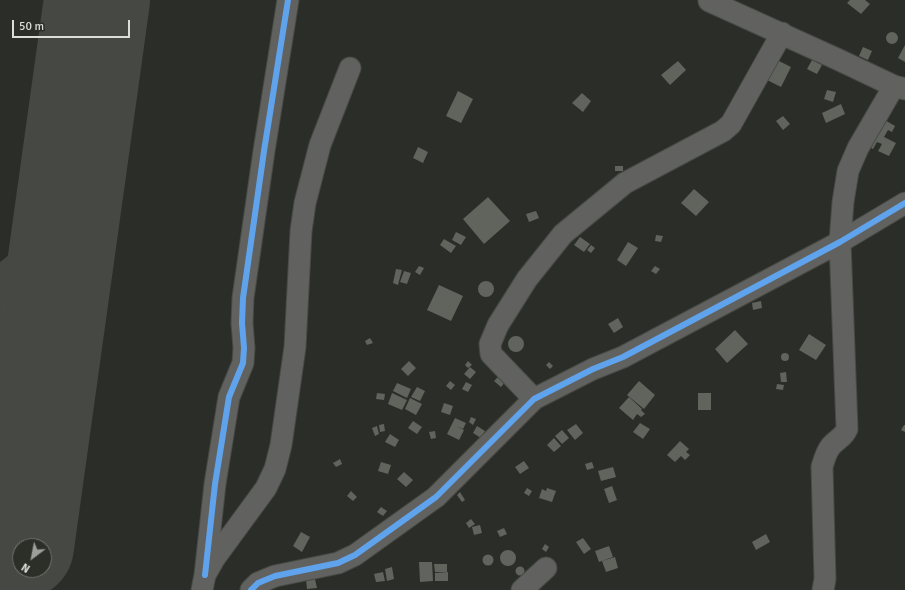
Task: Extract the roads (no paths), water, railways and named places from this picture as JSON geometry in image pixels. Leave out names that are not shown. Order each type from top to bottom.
[{"type":"street","points":[[204,582],[215,484],[229,397],[243,363],[243,298],[288,0]]},
{"type":"street","points":[[709,1],[900,88],[858,148],[848,171],[843,202],[840,242],[847,429],[845,435],[832,445],[827,452],[822,467],[825,579],[823,590]]},
{"type":"street","points":[[534,399],[491,354],[490,350],[490,344],[498,325],[527,279],[562,234],[625,183],[723,131],[731,124],[782,33]]},
{"type":"street","points":[[204,582],[214,559],[266,488],[276,469],[281,445],[295,347],[301,231],[305,203],[320,145],[350,68]]},
{"type":"street","points":[[251,590],[258,582],[275,576],[338,563],[355,555],[436,497],[534,399],[593,369],[624,357],[840,242],[905,203]]},
{"type":"street","points":[[522,590],[546,568]]}]
